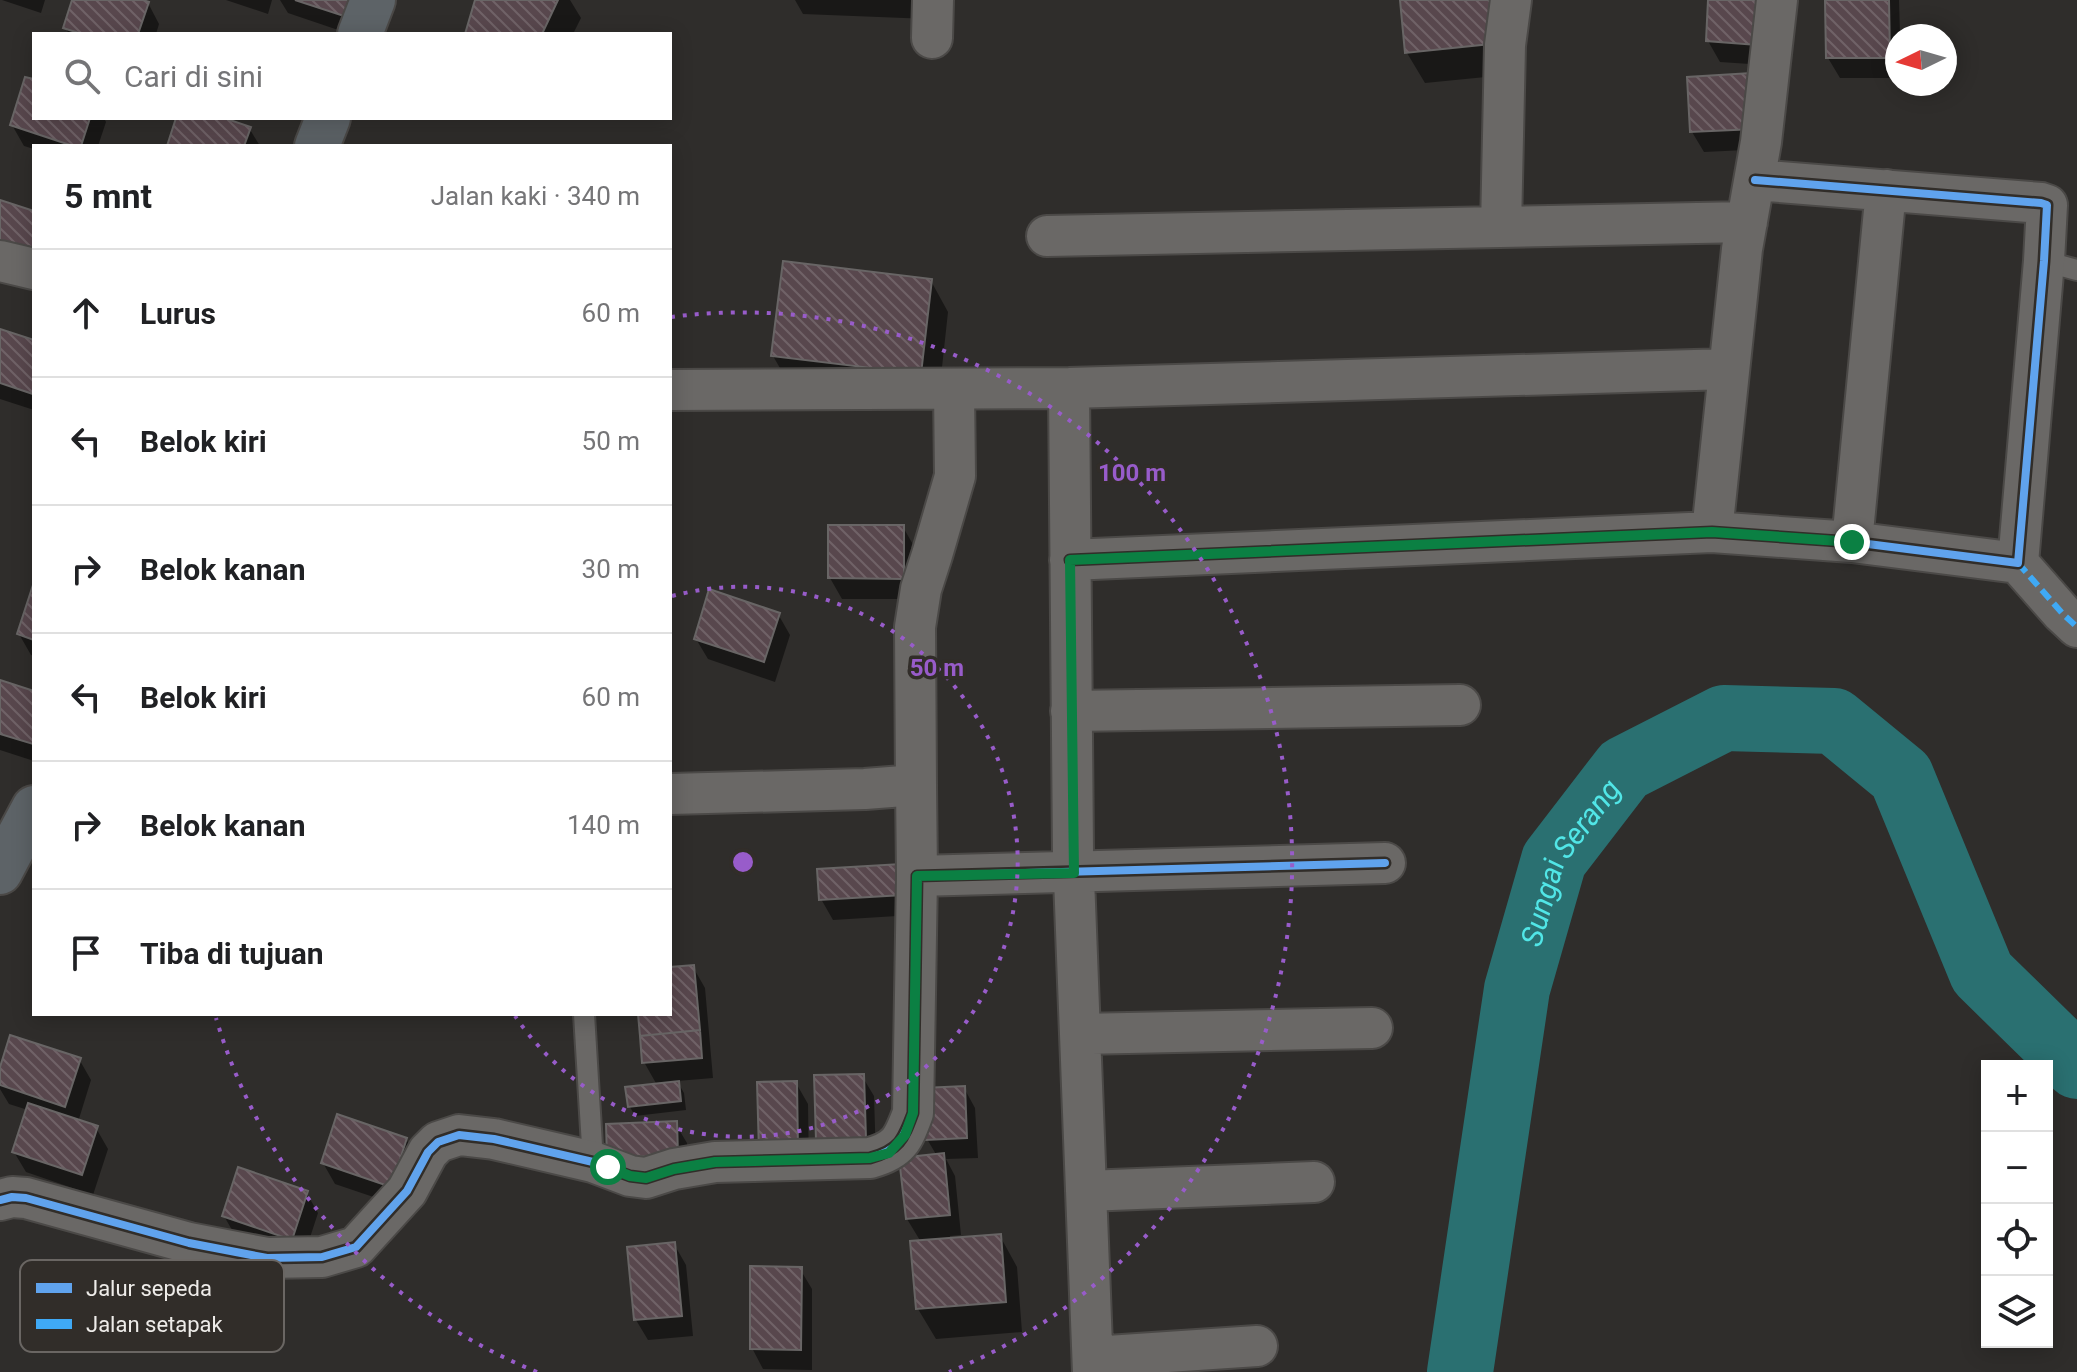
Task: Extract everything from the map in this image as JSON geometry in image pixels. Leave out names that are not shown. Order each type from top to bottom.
[{"type":"main road","points":[[361,32],[373,0]]},
{"type":"main road","points":[[318,144],[327,120]]},
{"type":"main road","points":[[0,872],[32,812]]},
{"type":"street","points":[[1501,227],[1505,45],[1511,0]]},
{"type":"street","points":[[1712,532],[1729,369],[1747,222],[1763,128],[1777,0]]},
{"type":"street","points":[[1755,180],[2045,204],[2048,208],[2061,265],[2018,563]]},
{"type":"street","points":[[1852,542],[1886,190]]},
{"type":"street","points":[[1047,236],[1747,222]]},
{"type":"street","points":[[0,261],[32,269]]},
{"type":"street","points":[[672,390],[1069,388],[1729,369]]},
{"type":"street","points":[[1069,388],[1074,873],[1093,1364],[1257,1346]]},
{"type":"street","points":[[0,1200],[26,1198],[189,1243],[267,1258],[322,1257],[356,1247],[407,1191],[428,1152],[438,1142],[459,1135],[494,1139],[646,1178],[674,1169],[715,1162],[870,1158],[889,1153],[905,1135],[913,1113],[917,876],[915,627],[921,589],[955,476],[954,389]]},
{"type":"street","points":[[1070,560],[1712,532],[1852,542],[2018,563],[2077,627]]},
{"type":"street","points":[[1071,711],[1460,705]]},
{"type":"street","points":[[672,794],[916,785]]},
{"type":"street","points":[[917,876],[1385,863]]},
{"type":"street","points":[[1080,1034],[1372,1028]]},
{"type":"street","points":[[1086,1191],[1314,1182]]},
{"type":"lane","points":[[584,1016],[593,1162]]},
{"type":"building","points":[[72,0],[149,2],[139,32],[76,32],[63,28]]},
{"type":"building","points":[[295,0],[349,0],[344,16]]},
{"type":"building","points":[[475,0],[558,0],[543,32],[466,32]]},
{"type":"building","points":[[1400,0],[1495,0],[1500,43],[1405,53]]},
{"type":"building","points":[[1708,0],[1772,0],[1770,46],[1706,41]]},
{"type":"building","points":[[1825,0],[1889,0],[1885,58],[1826,58]]},
{"type":"building","points":[[1751,73],[1755,129],[1690,132],[1687,77]]},
{"type":"building","points":[[25,77],[32,79],[32,120],[89,120],[82,144],[67,144],[10,125]]},
{"type":"building","points":[[175,120],[230,120],[251,127],[245,144],[168,144]]},
{"type":"building","points":[[0,200],[32,210],[32,265],[0,254]]},
{"type":"building","points":[[783,261],[932,279],[921,374],[771,356]]},
{"type":"building","points":[[0,329],[32,339],[32,394],[0,383]]},
{"type":"building","points":[[828,525],[904,525],[904,579],[828,578]]},
{"type":"building","points":[[32,588],[32,639],[17,634]]},
{"type":"building","points":[[709,589],[780,613],[764,662],[694,639]]},
{"type":"building","points":[[0,680],[32,690],[32,744],[0,734]]},
{"type":"building","points":[[901,864],[903,895],[819,900],[817,869]]},
{"type":"building","points":[[694,965],[700,1030],[640,1036],[638,1016],[672,1016],[672,967]]},
{"type":"building","points":[[700,1030],[702,1058],[642,1063],[640,1036]]},
{"type":"building","points":[[10,1035],[81,1058],[65,1107],[0,1085],[0,1067]]},
{"type":"building","points":[[864,1074],[866,1139],[816,1140],[814,1075]]},
{"type":"building","points":[[679,1081],[681,1101],[628,1107],[625,1087]]},
{"type":"building","points":[[797,1081],[798,1151],[759,1152],[757,1082]]},
{"type":"building","points":[[965,1086],[967,1138],[925,1140],[923,1088]]},
{"type":"building","points":[[28,1103],[98,1126],[82,1175],[12,1152]]},
{"type":"building","points":[[337,1114],[407,1138],[391,1187],[321,1163]]},
{"type":"building","points":[[677,1121],[678,1155],[607,1158],[606,1124]]},
{"type":"building","points":[[944,1153],[950,1215],[906,1219],[899,1158]]},
{"type":"building","points":[[238,1167],[308,1191],[292,1240],[222,1216]]},
{"type":"building","points":[[1001,1234],[1006,1302],[916,1309],[910,1241]]},
{"type":"building","points":[[675,1242],[682,1316],[634,1320],[627,1247]]},
{"type":"building","points":[[750,1266],[802,1267],[801,1350],[750,1349]]},
{"type":"waterway","name":"Sungai Serang","points":[[1460,1372],[1517,989],[1554,860],[1624,769],[1724,718],[1834,721],[1901,776],[1982,973],[2077,1066]]},
{"type":"marked path","points":[[2018,563],[2077,627]]},
{"type":"cycle path","points":[[1070,560],[1712,532],[1852,542],[2018,563],[2047,205],[1755,180]]},
{"type":"cycle path","points":[[0,1200],[26,1198],[189,1243],[267,1258],[322,1257],[356,1247],[407,1191],[428,1152],[438,1142],[459,1135],[494,1139],[646,1178],[674,1169],[715,1162],[870,1158],[899,1143],[913,1113],[917,876],[1385,863]]},
{"type":"route","points":[[608,1167],[630,1176],[646,1178],[674,1169],[715,1162],[870,1158],[889,1153],[905,1135],[913,1113],[917,876],[1074,873],[1070,560],[1712,532],[1852,542]]}]
